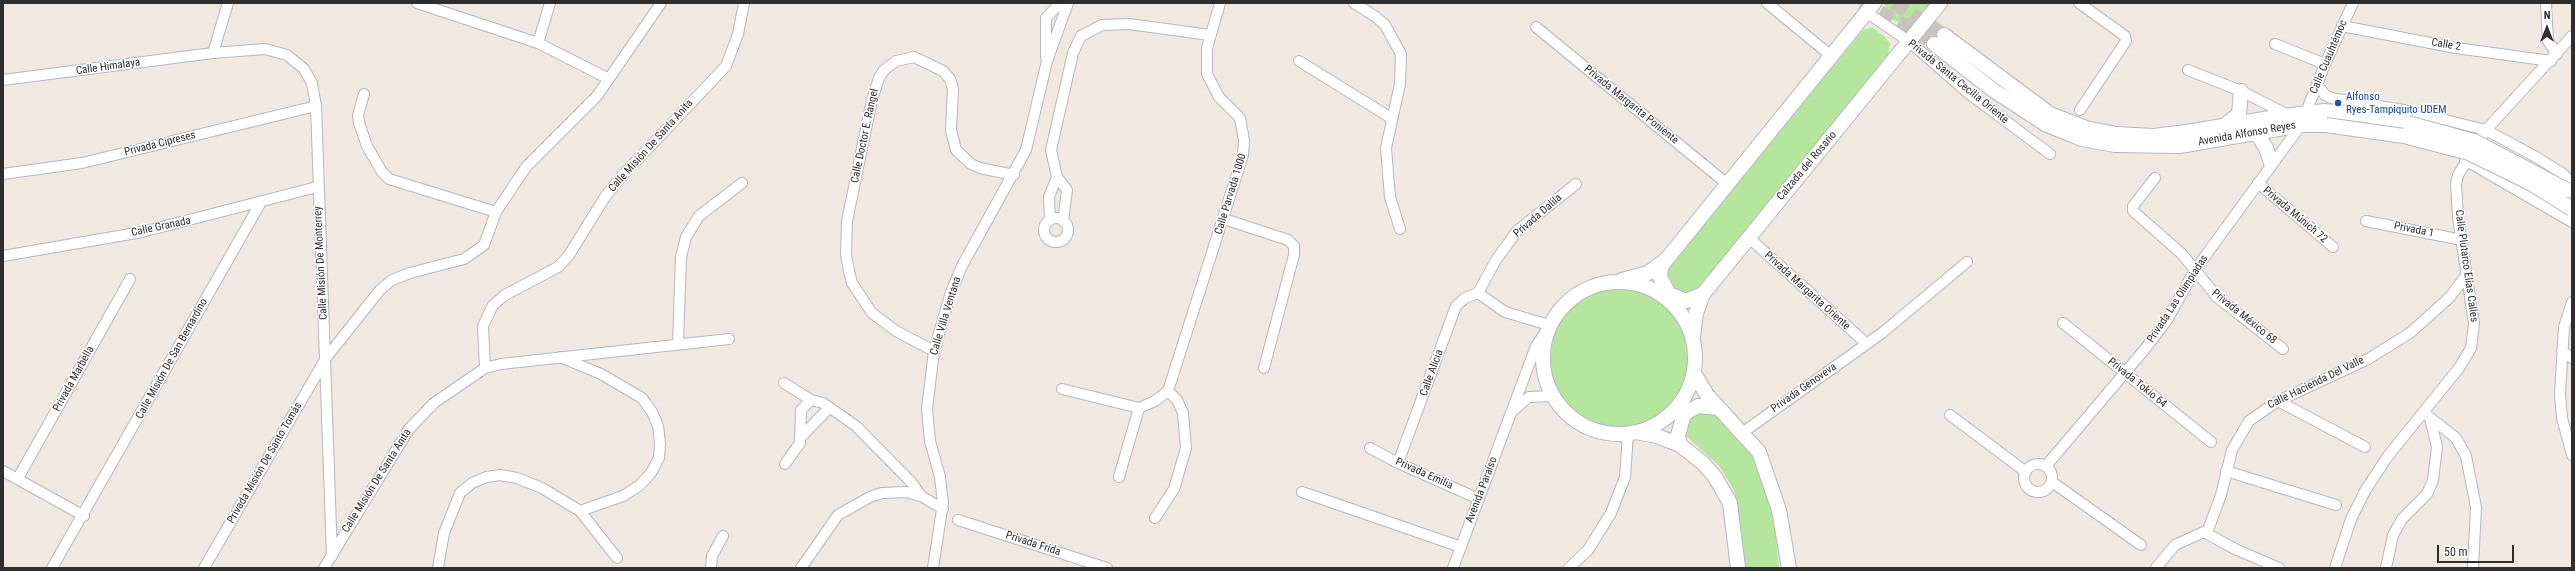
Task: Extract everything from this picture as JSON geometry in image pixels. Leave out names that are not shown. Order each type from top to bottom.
[{"type":"street","points":[[213,53],[228,3]]},
{"type":"street","points":[[417,3],[538,44],[609,79]]},
{"type":"street","points":[[538,44],[550,3]]},
{"type":"street","name":"Privada Misión De Santo Tomás","points":[[204,568],[326,358],[380,290],[392,280],[410,273],[464,259],[484,245],[496,212],[526,167],[597,96],[662,3]]},
{"type":"street","name":"Calle Misión De Santa Anita","points":[[485,368],[483,326],[493,305],[505,295],[558,267],[569,255],[605,197],[622,176],[726,66],[738,34],[744,3]]},
{"type":"street","name":"Calle Villa Ventana","points":[[1047,62],[1046,18],[1060,3]]},
{"type":"street","name":"Calle Villa Ventana","points":[[933,568],[943,513],[942,491],[930,441],[927,410],[934,351],[951,292],[962,266],[1014,175],[1032,134],[1047,62],[1068,3]]},
{"type":"street","name":"Calle Parvada 1000","points":[[1168,391],[1224,219],[1244,147],[1240,118],[1219,97],[1207,74],[1210,35],[1220,3]]},
{"type":"street","points":[[1354,3],[1376,17],[1385,26],[1401,54],[1400,84],[1391,118],[1386,148],[1386,166],[1392,203],[1400,229]]},
{"type":"street","points":[[1767,3],[1830,55]]},
{"type":"street","name":"Calzada del Rosario","points":[[1693,339],[1696,313],[1703,294],[1748,237],[1910,42],[1940,3]]},
{"type":"street","points":[[2079,3],[2125,36],[2126,41],[2080,110]]},
{"type":"street","name":"Calle Cuauhtémoc","points":[[2304,118],[2325,64],[2353,3]]},
{"type":"street","points":[[2546,3],[2548,41],[2554,58]]},
{"type":"street","name":"Calzada del Rosario","points":[[1738,568],[1730,503],[1724,490],[1703,463],[1680,445],[1656,436],[1632,433],[1610,434],[1582,425],[1563,410],[1553,396],[1543,360],[1548,328],[1560,308],[1575,294],[1593,285],[1641,276],[1666,260],[1726,183],[1870,8]]},
{"type":"street","name":"Privada Santa Cecilia Oriente","points":[[1870,8],[1968,93],[2050,154]]},
{"type":"street","points":[[1063,221],[1066,190],[1057,177],[1051,150],[1073,53],[1081,36],[1102,25],[1129,24],[1210,35]]},
{"type":"street","name":"Calle 2","points":[[2342,26],[2456,48],[2554,58]]},
{"type":"street","name":"Privada Margarita Poniente","points":[[1536,28],[1726,183]]},
{"type":"street","name":"Calle Plutarco Elías Calles","points":[[2335,568],[2351,519],[2365,491],[2388,456],[2427,416],[2471,348],[2474,324],[2456,184],[2465,160],[2486,130],[2554,58],[2572,36]]},
{"type":"street","name":"Avenida Alfonso Reyes","points":[[2304,118],[2256,132],[2180,146],[2154,147],[2115,145],[2082,139],[2045,124],[1993,90],[1939,40],[2036,105],[2067,122],[2086,128],[2116,134],[2153,136],[2288,115],[2304,118],[2394,120],[2463,137],[2570,189]]},
{"type":"street","points":[[2275,44],[2325,64]]},
{"type":"street","name":"Calle Misión De Monterrey","points":[[213,53],[265,49],[287,55],[304,69],[312,83],[316,106],[317,187],[326,358],[332,556]]},
{"type":"street","name":"Calle Himalaya","points":[[3,80],[213,53]]},
{"type":"street","name":"Calle Doctor E. Rangel","points":[[934,351],[896,331],[872,313],[852,283],[846,255],[847,221],[872,100],[879,78],[884,70],[896,61],[914,57],[943,71],[950,79],[953,89],[951,130],[956,150],[970,164],[980,168],[1014,175]]},
{"type":"street","points":[[1299,61],[1391,118]]},
{"type":"street","points":[[2188,70],[2241,91],[2288,115]]},
{"type":"street","points":[[2317,84],[2325,95],[2331,98],[2409,111],[2486,130],[2562,173],[2570,189]]},
{"type":"street","points":[[2224,126],[2239,114],[2241,91]]},
{"type":"street","points":[[364,94],[358,114],[359,123],[367,146],[382,172],[389,179],[496,212]]},
{"type":"street","name":"Privada Cipreses","points":[[3,174],[89,162],[316,106]]},
{"type":"street","name":"Privada Las Olimpiadas","points":[[2046,466],[2125,373],[2167,320],[2195,270],[2304,118]]},
{"type":"street","name":"Avenida Alfonso Reyes","points":[[2325,118],[2404,136],[2469,154],[2532,184],[2572,209]]},
{"type":"street","points":[[2256,132],[2266,148],[2271,163]]},
{"type":"street","points":[[2465,160],[2572,222]]},
{"type":"street","points":[[1050,220],[1049,197],[1057,177]]},
{"type":"street","name":"Privada México 68","points":[[2155,178],[2133,206],[2133,211],[2182,254],[2217,297],[2283,349]]},
{"type":"street","points":[[678,343],[681,258],[686,237],[699,216],[742,183]]},
{"type":"street","name":"Privada Múnich 72","points":[[2258,183],[2333,247]]},
{"type":"street","name":"Privada Dalila","points":[[1478,292],[1496,260],[1517,232],[1576,184]]},
{"type":"street","name":"Calle Granada","points":[[3,256],[142,232],[317,187]]},
{"type":"street","name":"Calle Misión De San Bernardino","points":[[52,568],[84,516],[261,202]]},
{"type":"street","points":[[1056,218],[1063,221],[1068,229],[1064,239],[1055,242],[1046,238],[1044,228],[1050,220],[1056,218]]},
{"type":"street","points":[[1224,219],[1288,240],[1294,246],[1294,255],[1264,368]]},
{"type":"street","name":"Privada 1","points":[[2366,221],[2462,240]]},
{"type":"street","name":"Privada Margarita Oriente","points":[[1748,237],[1867,344]]},
{"type":"street","points":[[1666,260],[1661,268],[1660,277],[1668,294],[1686,301],[1703,294]]},
{"type":"street","name":"Privada Genoveva","points":[[1742,433],[1867,344],[1967,262]]},
{"type":"street","name":"Calle Hacienda Del Valle","points":[[2204,532],[2210,526],[2226,471],[2240,432],[2258,413],[2278,401],[2368,359],[2410,333],[2450,297],[2467,274]]},
{"type":"street","name":"Privada Marbella","points":[[18,478],[130,279]]},
{"type":"street","name":"Calzada del Rosario","points":[[1614,282],[1640,286],[1663,298],[1682,316],[1693,339],[1696,352],[1694,373],[1688,389],[1679,404],[1666,417],[1632,433]]},
{"type":"street","points":[[1478,292],[1505,312],[1548,328]]},
{"type":"street","name":"Calle Alicia","points":[[1398,463],[1456,306],[1465,298],[1478,292]]},
{"type":"street","points":[[2572,302],[2564,327],[2560,394],[2562,418],[2572,455]]},
{"type":"street","name":"Privada Tokio 64","points":[[2063,323],[2211,442]]},
{"type":"street","name":"Avenida Paraíso","points":[[1453,568],[1536,346],[1548,328]]},
{"type":"street","name":"Calle Misión De Santa Anita","points":[[324,568],[409,429],[434,403],[485,368],[558,357],[678,343],[729,339]]},
{"type":"street","points":[[2562,351],[2572,358]]},
{"type":"street","points":[[558,357],[601,374],[642,398],[652,412],[659,438],[659,458],[652,473],[640,485],[623,496],[580,511]]},
{"type":"street","points":[[1694,373],[1702,389],[1759,452],[1769,476],[1779,510],[1790,568]]},
{"type":"street","points":[[784,383],[811,400],[829,408],[856,426],[912,482],[921,496],[943,513]]},
{"type":"street","points":[[1062,389],[1139,408],[1155,401],[1168,391],[1177,400],[1183,412],[1186,448],[1174,489],[1155,518]]},
{"type":"street","name":"Avenida Paraíso","points":[[1512,412],[1529,397],[1553,396]]},
{"type":"street","points":[[785,464],[800,443],[801,410],[811,400]]},
{"type":"street","points":[[2278,401],[2365,447]]},
{"type":"street","points":[[1680,445],[1678,435],[1684,414],[1698,406],[1718,408]]},
{"type":"street","points":[[801,437],[829,408]]},
{"type":"street","points":[[1119,477],[1139,408]]},
{"type":"street","points":[[1950,415],[2026,472]]},
{"type":"street","points":[[2386,568],[2393,535],[2402,519],[2427,494],[2433,480],[2437,447],[2427,416]]},
{"type":"street","points":[[2427,416],[2456,438],[2466,456],[2476,506],[2474,568]]},
{"type":"street","points":[[1569,568],[1588,550],[1611,513],[1625,477],[1632,433]]},
{"type":"street","name":"Privada Emilia","points":[[1370,448],[1398,463],[1479,498]]},
{"type":"street","points":[[2035,464],[2046,466],[2052,473],[2052,482],[2043,491],[2031,490],[2024,480],[2026,472],[2035,464]]},
{"type":"street","points":[[3,471],[84,516]]},
{"type":"street","points":[[2226,471],[2336,505]]},
{"type":"street","points":[[438,568],[444,533],[460,493],[472,482],[486,477],[500,475],[517,478],[542,488],[580,511],[617,558]]},
{"type":"street","points":[[2052,482],[2141,545]]},
{"type":"street","points":[[801,568],[831,524],[849,507],[882,493],[896,491],[921,496]]},
{"type":"street","points":[[1302,492],[1461,547]]},
{"type":"street","name":"Privada Frida","points":[[958,520],[1108,568]]},
{"type":"street","points":[[2156,568],[2175,545],[2204,532],[2235,549],[2279,568]]},
{"type":"street","points":[[711,568],[712,556],[723,536]]},
{"type":"green space","points":[[1931,3],[1915,24],[1907,25],[1891,19],[1886,11],[1885,4]]},
{"type":"green space","points":[[1872,27],[1885,37],[1890,44],[1888,54],[1698,293],[1677,294],[1666,282],[1670,263],[1863,30]]},
{"type":"green space","points":[[1618,287],[1639,290],[1663,303],[1673,313],[1686,337],[1689,358],[1686,379],[1673,403],[1663,413],[1639,426],[1618,429],[1597,426],[1573,413],[1563,403],[1550,379],[1547,358],[1550,337],[1563,313],[1573,303],[1597,290]]},
{"type":"green space","points":[[1709,410],[1726,422],[1745,443],[1760,465],[1773,504],[1779,568],[1746,568],[1734,490],[1719,466],[1684,434],[1685,417]]},
{"type":"tunnel","points":[[1861,3],[1913,29],[1934,44]]},
{"type":"tunnel","points":[[1894,3],[1944,35]]},
{"type":"place","name":"Alfonso Ryes-Tampiquito UDEM","points":[[2338,103]]}]
